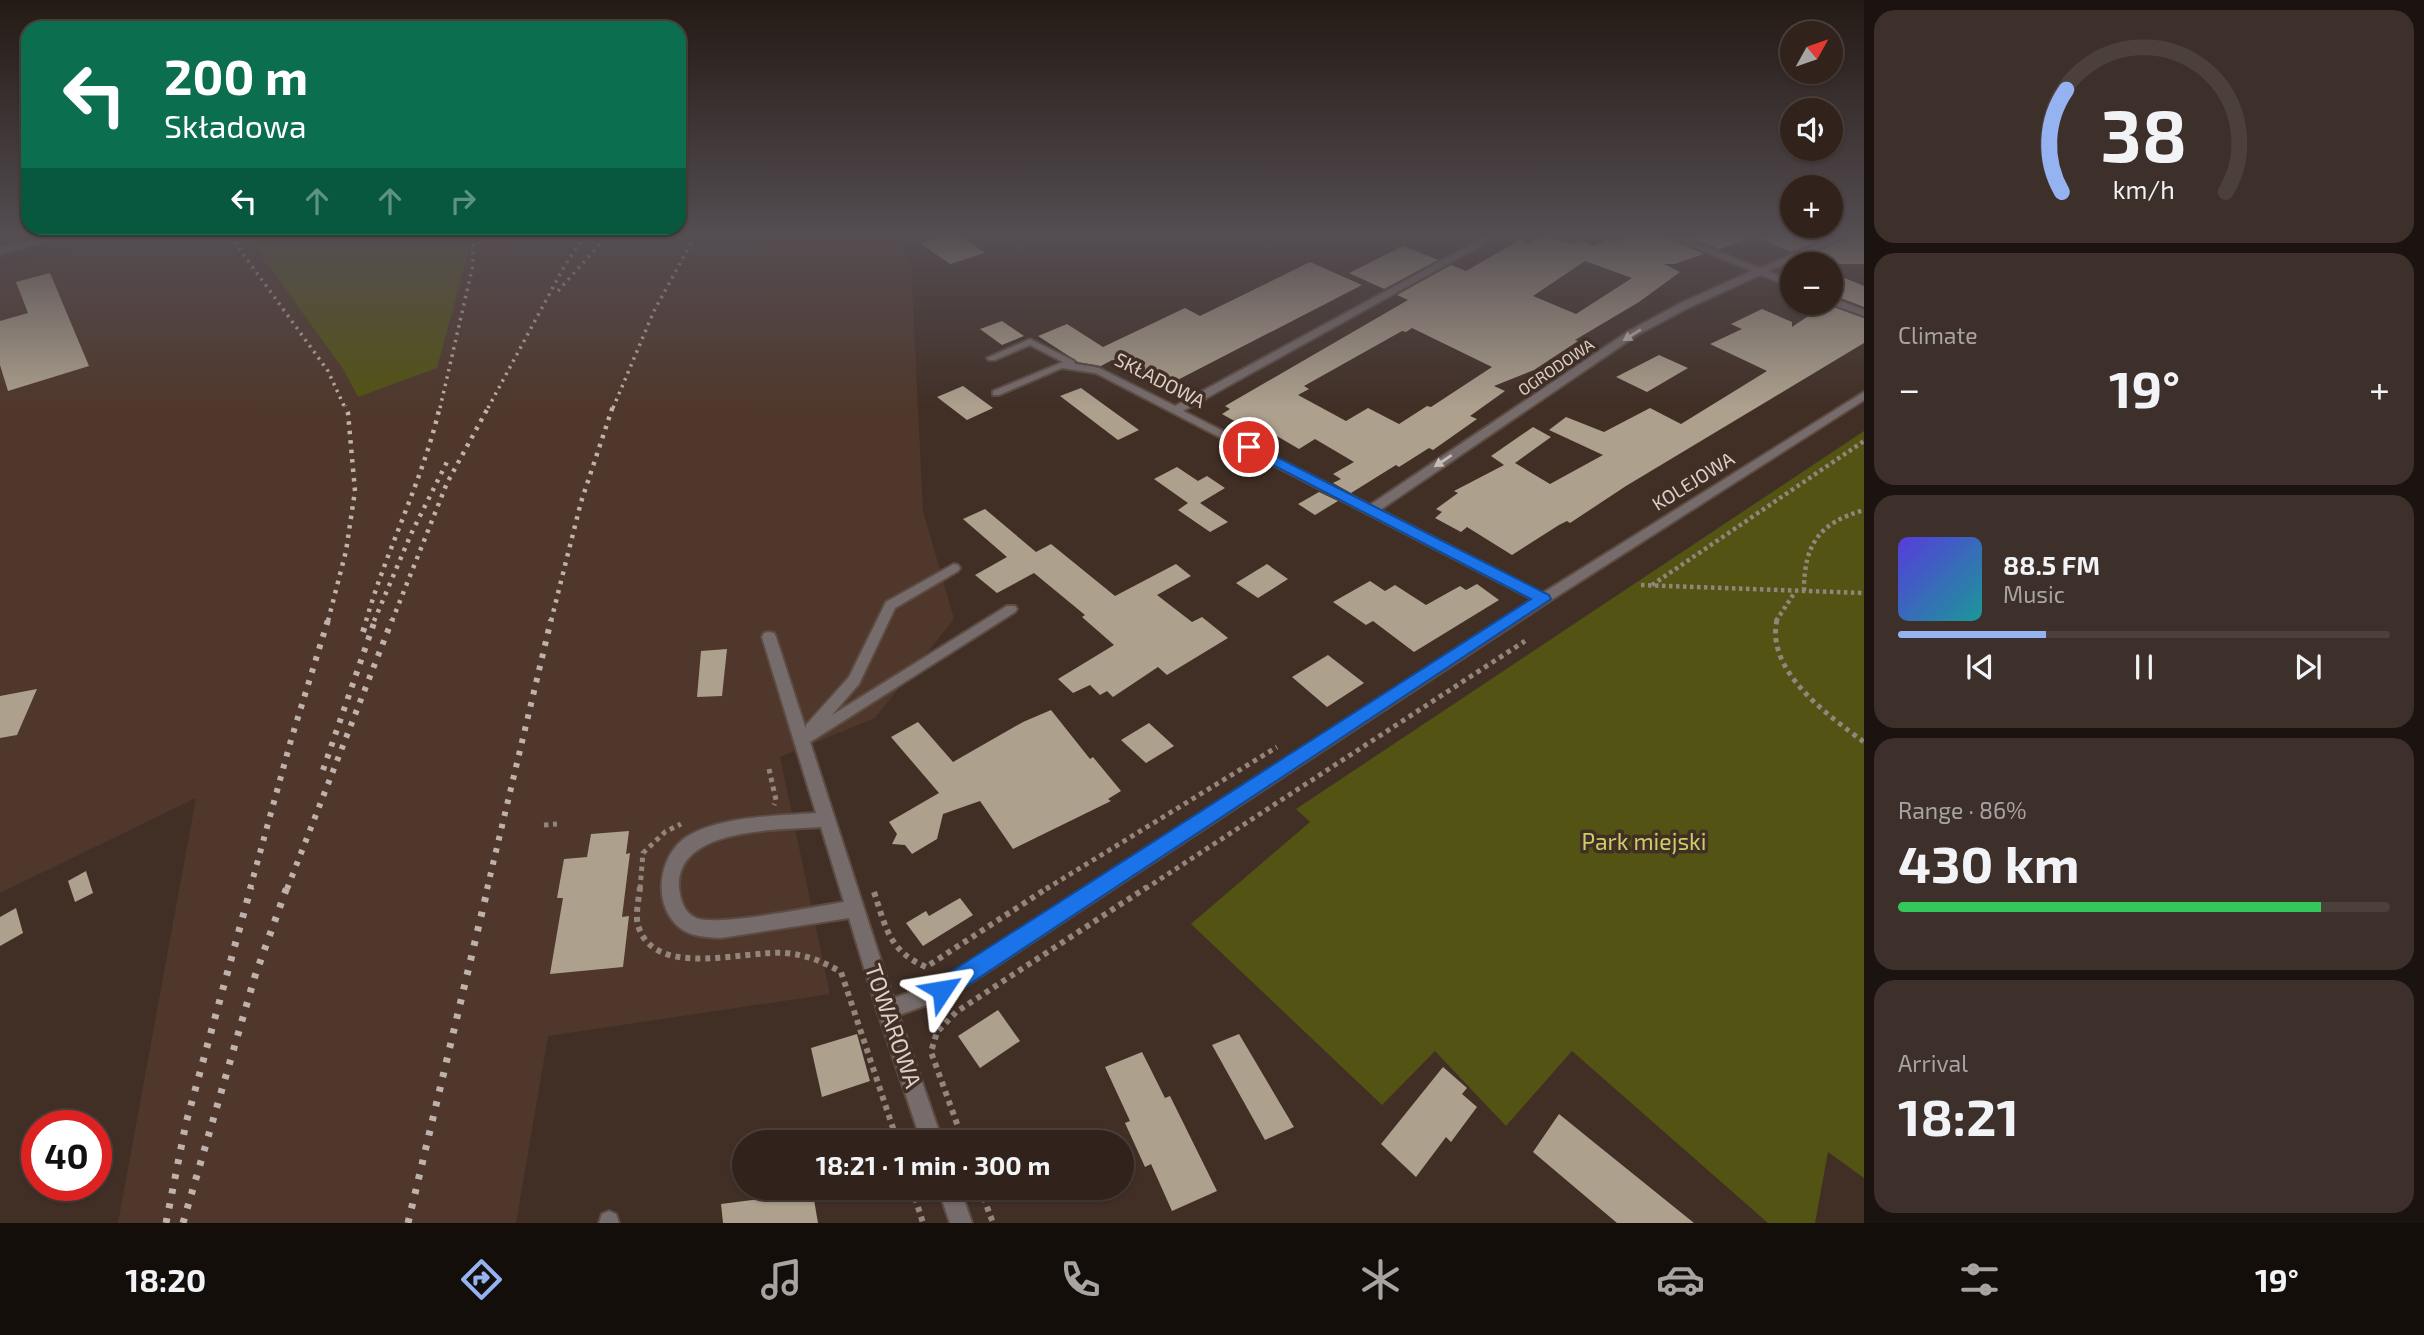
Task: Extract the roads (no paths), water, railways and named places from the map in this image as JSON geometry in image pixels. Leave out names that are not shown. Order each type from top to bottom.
[{"type":"street","points":[[1176,410],[1389,293]]},
{"type":"street","name":"OGRODOWA","points":[[1371,510],[1633,333],[1711,293]]},
{"type":"street","points":[[1843,305],[1864,313]]},
{"type":"street","name":"SKŁADOWA","points":[[1095,370],[1543,599]]},
{"type":"street","name":"KOLEJOWA","points":[[887,1010],[942,990],[1543,599],[1864,395]]},
{"type":"street","name":"TOWAROWA","points":[[769,637],[887,1010],[929,1130]]},
{"type":"street","points":[[827,819],[720,832],[699,838],[678,854],[672,869],[674,905],[684,921],[701,928],[721,929],[855,909]]},
{"type":"street","points":[[953,1200],[961,1223]]},
{"type":"lane","points":[[992,358],[1030,342],[1077,366]]},
{"type":"lane","points":[[996,393],[1061,365],[1095,370]]},
{"type":"lane","points":[[802,740],[855,680],[890,606],[954,568]]},
{"type":"lane","points":[[802,740],[1010,609]]},
{"type":"railway","points":[[271,293],[328,371],[345,408]]},
{"type":"railway","points":[[440,408],[467,293]]},
{"type":"railway","points":[[488,408],[550,293]]},
{"type":"railway","points":[[613,408],[664,293]]},
{"type":"railway","points":[[328,621],[346,551],[355,491],[348,413],[345,406]]},
{"type":"railway","points":[[366,621],[424,461],[440,406]]},
{"type":"railway","points":[[392,621],[447,483],[489,406]]},
{"type":"railway","points":[[551,621],[581,502],[613,406]]},
{"type":"railway","points":[[374,621],[411,534],[447,462]]},
{"type":"railway","points":[[250,889],[291,740],[328,620]]},
{"type":"railway","points":[[363,632],[367,620]]},
{"type":"railway","points":[[323,770],[375,620]]},
{"type":"railway","points":[[287,889],[392,620]]},
{"type":"railway","points":[[487,889],[551,620]]},
{"type":"railway","points":[[166,1223],[186,1123],[251,887]]},
{"type":"railway","points":[[183,1223],[255,976],[287,887]]},
{"type":"railway","points":[[408,1223],[488,887]]},
{"type":"park label","name":"Park miejski","points":[[1644,842]]}]
